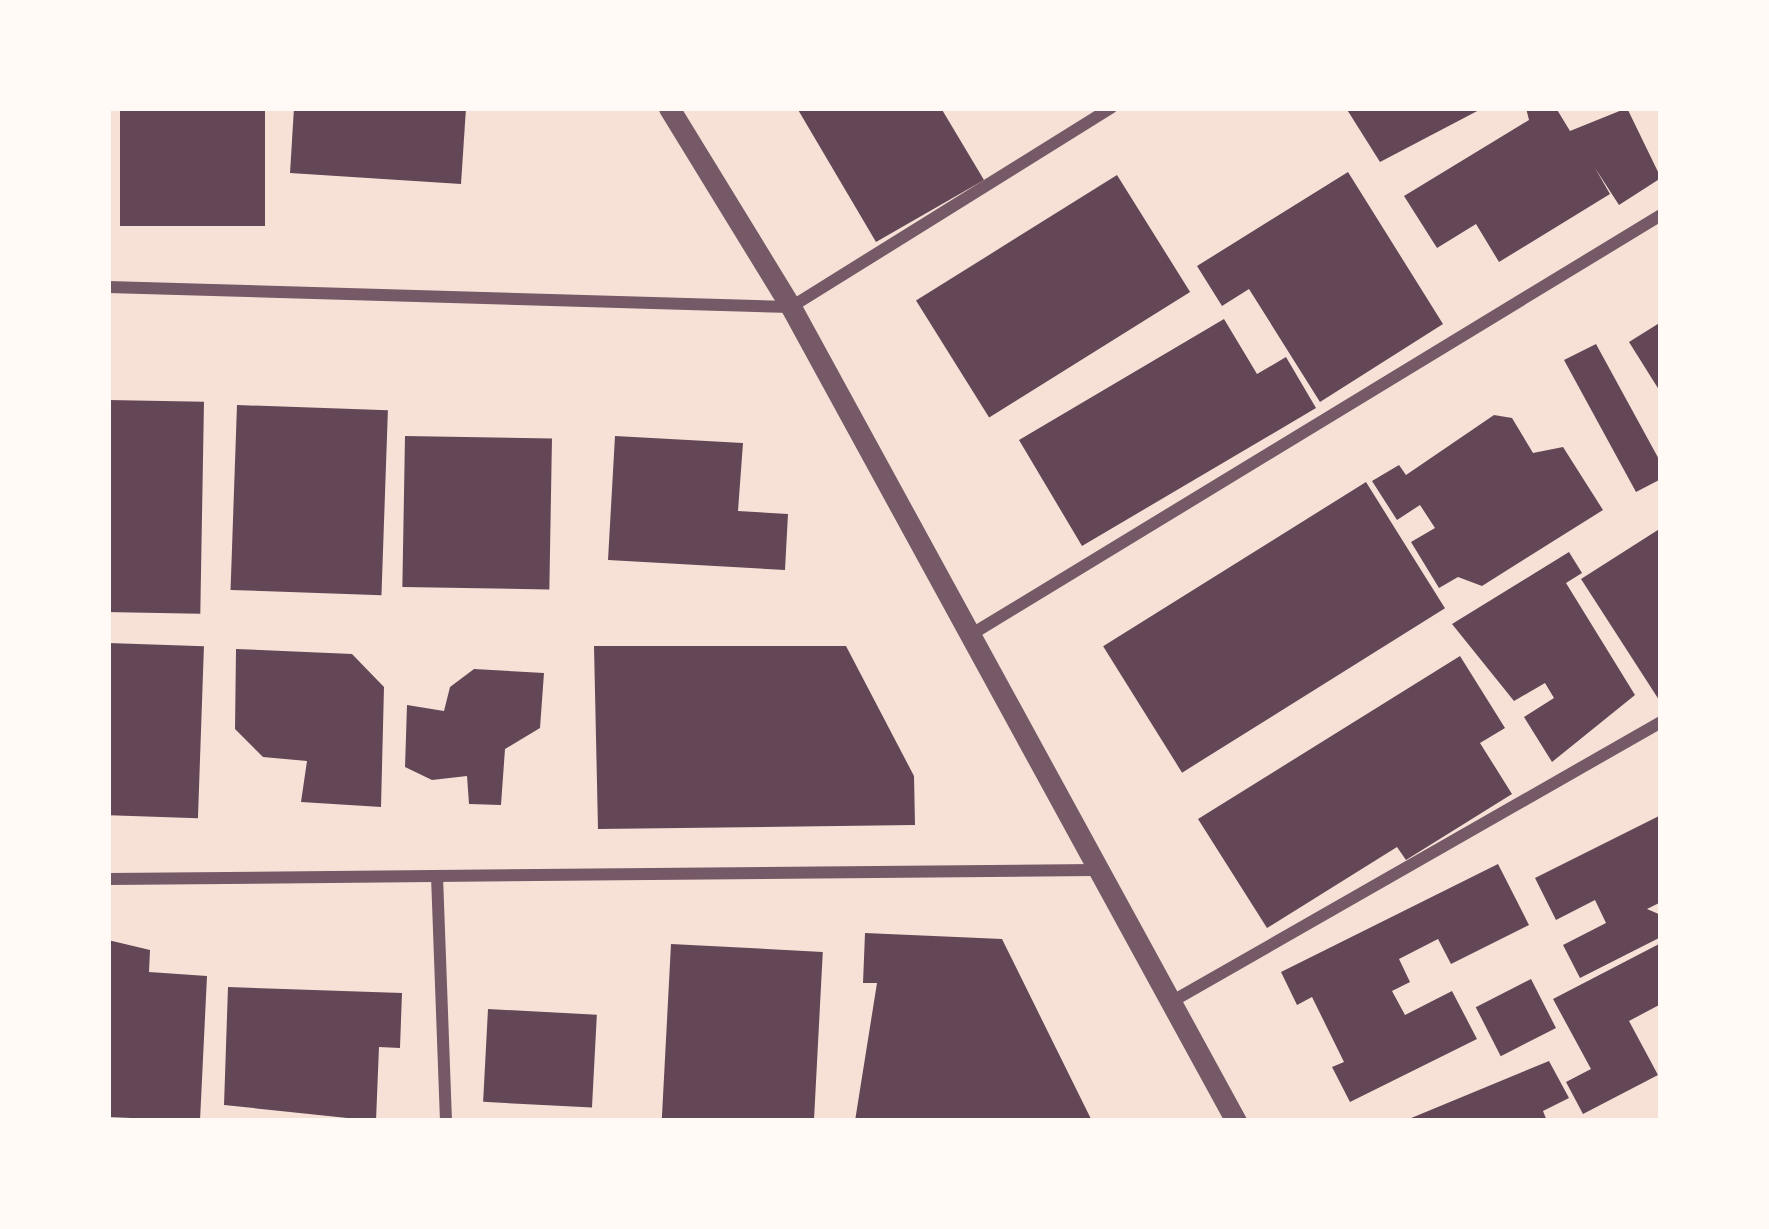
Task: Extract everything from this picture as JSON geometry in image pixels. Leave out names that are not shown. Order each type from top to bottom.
[{"type":"street","points":[[670,108],[791,307],[965,638],[1235,1121]]},
{"type":"street","points":[[108,287],[791,307],[1111,108]]},
{"type":"street","points":[[965,638],[1661,214]]},
{"type":"street","points":[[1171,1002],[1661,722]]},
{"type":"street","points":[[108,879],[1095,870]]},
{"type":"street","points":[[437,876],[446,1121]]},
{"type":"building","points":[[120,108],[265,108],[265,226],[120,226]]},
{"type":"building","points":[[294,108],[466,108],[461,184],[290,173]]},
{"type":"building","points":[[797,108],[941,108],[984,180],[876,242]]},
{"type":"building","points":[[1346,108],[1483,108],[1380,162]]},
{"type":"building","points":[[1526,108],[1556,108],[1570,131],[1627,108],[1661,178],[1619,205],[1595,168],[1610,194],[1499,262],[1476,224],[1437,248],[1404,196],[1529,120]]},
{"type":"building","points":[[1348,172],[1443,324],[1320,402],[1249,289],[1222,306],[1197,266]]},
{"type":"building","points":[[1117,175],[1190,292],[989,418],[916,301]]},
{"type":"building","points":[[1224,319],[1257,374],[1286,357],[1316,408],[1082,546],[1019,440]]},
{"type":"building","points":[[1661,322],[1661,393],[1629,342]]},
{"type":"building","points":[[1596,344],[1661,463],[1661,479],[1636,492],[1564,360]]},
{"type":"building","points":[[108,400],[204,402],[200,614],[108,612]]},
{"type":"building","points":[[237,405],[388,410],[381,595],[231,590]]},
{"type":"building","points":[[1494,415],[1512,418],[1533,453],[1563,447],[1603,510],[1482,586],[1458,577],[1439,588],[1411,542],[1435,528],[1420,505],[1397,520],[1372,481],[1399,465],[1406,475]]},
{"type":"building","points":[[405,436],[552,439],[549,590],[402,587]]},
{"type":"building","points":[[615,436],[743,443],[738,511],[788,514],[785,570],[608,560]]},
{"type":"building","points":[[1366,482],[1445,608],[1182,773],[1103,646]]},
{"type":"building","points":[[1661,528],[1661,703],[1581,579]]},
{"type":"building","points":[[1569,552],[1582,573],[1566,583],[1635,695],[1552,762],[1524,717],[1554,698],[1545,683],[1514,701],[1452,624]]},
{"type":"building","points":[[108,643],[204,646],[198,818],[108,815]]},
{"type":"building","points":[[594,646],[846,646],[914,776],[915,825],[598,829]]},
{"type":"building","points":[[236,649],[352,654],[384,687],[381,807],[301,802],[307,761],[263,757],[235,729]]},
{"type":"building","points":[[1460,656],[1505,728],[1480,743],[1512,794],[1406,860],[1397,847],[1267,928],[1198,819]]},
{"type":"building","points":[[474,669],[544,673],[540,728],[505,749],[501,805],[469,804],[467,776],[432,780],[405,767],[407,705],[444,711],[450,687]]},
{"type":"building","points":[[1661,815],[1661,902],[1647,909],[1661,915],[1661,937],[1580,978],[1563,945],[1606,923],[1595,900],[1556,920],[1535,878]]},
{"type":"building","points":[[1498,864],[1529,925],[1451,964],[1438,939],[1399,959],[1410,982],[1392,991],[1405,1015],[1452,991],[1477,1039],[1350,1102],[1332,1067],[1344,1062],[1312,997],[1297,1005],[1281,972]]},
{"type":"building","points":[[865,933],[1002,939],[1092,1121],[855,1121],[877,983],[863,983]]},
{"type":"building","points":[[108,940],[150,950],[149,972],[207,976],[200,1121],[108,1117]]},
{"type":"building","points":[[1661,943],[1661,1004],[1629,1021],[1658,1075],[1583,1114],[1566,1082],[1591,1069],[1553,999]]},
{"type":"building","points":[[671,944],[823,952],[814,1121],[662,1121]]},
{"type":"building","points":[[1531,979],[1556,1028],[1501,1056],[1476,1007]]},
{"type":"building","points":[[228,987],[402,993],[400,1048],[379,1047],[376,1121],[224,1105]]},
{"type":"building","points":[[488,1009],[597,1015],[592,1108],[483,1102]]},
{"type":"building","points":[[1549,1061],[1569,1098],[1543,1111],[1547,1121],[1404,1121]]}]
